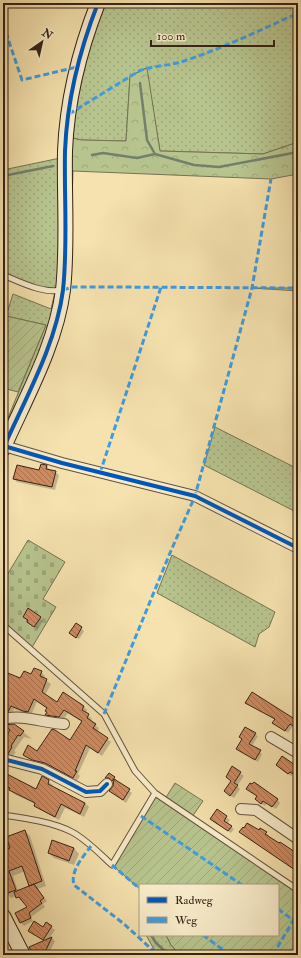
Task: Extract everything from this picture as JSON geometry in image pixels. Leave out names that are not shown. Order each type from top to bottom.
[{"type":"street","points":[[98,3],[77,67],[69,114],[66,149],[63,290],[59,311],[52,334],[23,407],[4,448],[195,496],[298,548]]},
{"type":"street","points":[[3,719],[11,717],[26,718],[49,723],[64,724]]},
{"type":"street","points":[[271,737],[298,753]]},
{"type":"street","points":[[3,759],[42,769],[86,792],[100,791],[107,784]]},
{"type":"street","points":[[241,809],[256,810],[298,839]]},
{"type":"street","points":[[3,916],[23,955]]},
{"type":"lane","points":[[3,275],[34,287],[55,292],[63,290]]},
{"type":"lane","points":[[3,625],[104,714],[135,771],[155,793],[298,890]]},
{"type":"lane","points":[[3,815],[20,817],[63,828],[73,833],[91,846],[112,865],[155,793]]},
{"type":"green space","points":[[92,3],[298,3],[298,142],[263,154],[160,151],[146,68],[130,76],[126,141],[82,140],[67,137]]},
{"type":"green space","points":[[147,68],[160,151],[263,154],[298,142],[298,174],[271,179],[73,171],[65,169],[67,137],[82,140],[126,141],[130,76]]},
{"type":"green space","points":[[65,157],[65,169],[73,171],[69,289],[61,332],[45,367],[3,446],[3,430],[46,325],[6,316],[13,294],[51,309],[55,292],[3,275],[3,170]]},
{"type":"green space","points":[[252,288],[298,288],[298,291]]},
{"type":"green space","points":[[6,316],[46,325],[18,392],[3,388],[3,323]]},
{"type":"green space","points":[[215,427],[298,469],[298,513],[204,465]]},
{"type":"green space","points":[[28,540],[65,562],[43,599],[56,607],[31,649],[3,625],[3,582]]},
{"type":"green space","points":[[172,555],[275,612],[269,627],[259,634],[255,647],[157,593]]},
{"type":"green space","points":[[175,783],[203,801],[192,817],[298,890],[298,955],[180,955],[171,945],[166,936],[279,936],[279,884],[139,884],[139,888],[112,865],[155,793],[165,799]]},
{"type":"green space","points":[[147,936],[166,936],[171,945],[180,955],[158,955]]},
{"type":"building","points":[[41,464],[47,465],[46,469],[56,471],[52,487],[13,479],[17,465],[39,470]]},
{"type":"building","points":[[28,608],[41,617],[34,627],[23,617]]},
{"type":"building","points":[[76,623],[82,627],[76,638],[69,633]]},
{"type":"building","points":[[34,668],[42,671],[40,676],[47,679],[42,692],[57,702],[63,692],[84,706],[82,710],[89,714],[87,718],[96,724],[93,728],[108,738],[98,753],[86,745],[73,778],[45,763],[32,760],[23,755],[28,745],[37,751],[52,729],[70,740],[82,721],[64,710],[59,717],[45,715],[47,708],[34,699],[28,712],[11,706],[8,712],[3,712],[3,671],[20,678],[24,671],[31,674]]},
{"type":"building","points":[[252,692],[293,718],[298,711],[298,724],[296,728],[290,724],[285,731],[272,723],[275,719],[245,703]]},
{"type":"building","points":[[14,724],[24,731],[20,736],[18,735],[8,754],[3,753],[3,741],[10,730],[4,725]]},
{"type":"building","points":[[245,727],[256,733],[249,744],[261,750],[255,760],[236,749],[242,739],[239,737]]},
{"type":"building","points":[[282,756],[298,767],[298,777],[290,772],[288,774],[276,765]]},
{"type":"building","points":[[232,766],[241,772],[234,783],[238,785],[230,796],[224,791],[231,781],[226,777]]},
{"type":"building","points":[[5,773],[36,789],[42,776],[49,780],[48,784],[85,803],[80,814],[61,804],[55,817],[34,806],[35,803],[9,790],[10,788],[3,785],[3,777]]},
{"type":"building","points":[[109,773],[115,777],[112,781],[109,778],[105,778]]},
{"type":"building","points":[[114,779],[130,789],[123,800],[109,791],[113,786]]},
{"type":"building","points":[[254,782],[278,799],[272,807],[263,801],[261,804],[255,799],[257,796],[246,789],[250,783],[252,784]]},
{"type":"building","points":[[217,809],[227,816],[224,821],[232,826],[228,831],[210,819]]},
{"type":"building","points":[[247,823],[259,830],[260,828],[267,832],[265,834],[298,854],[298,872],[239,832]]},
{"type":"building","points":[[25,830],[42,881],[29,886],[22,866],[9,871],[16,890],[5,894],[3,889],[3,851],[10,848],[6,837]]},
{"type":"building","points":[[52,840],[74,848],[69,861],[48,853]]},
{"type":"building","points":[[34,884],[44,898],[40,901],[42,903],[29,913],[31,918],[20,923],[15,913],[27,907],[19,897],[16,898],[14,892]]},
{"type":"building","points":[[34,921],[43,927],[46,922],[52,926],[43,940],[28,931]]},
{"type":"building","points":[[52,937],[46,950],[56,955],[33,955],[29,947]]},
{"type":"waterway","points":[[140,83],[147,140],[155,154]]},
{"type":"waterway","points":[[92,155],[103,153],[137,158],[155,154],[194,165],[219,167],[298,152]]},
{"type":"waterway","points":[[3,176],[53,166]]},
{"type":"waterway","points":[[152,936],[156,943],[169,955]]},
{"type":"marked path","points":[[69,114],[139,71],[179,63],[199,56],[298,13]]},
{"type":"marked path","points":[[3,24],[22,80],[77,67]]},
{"type":"marked path","points":[[104,714],[195,496],[252,288],[271,179]]},
{"type":"marked path","points":[[63,290],[73,287],[298,288]]},
{"type":"marked path","points":[[100,473],[161,287]]},
{"type":"marked path","points":[[141,816],[241,884]]},
{"type":"marked path","points":[[91,846],[81,859],[76,869],[73,880],[74,885],[124,924],[158,955]]},
{"type":"marked path","points":[[112,865],[139,888]]},
{"type":"marked path","points":[[279,910],[293,920]]},
{"type":"marked path","points":[[273,955],[298,912]]},
{"type":"marked path","points":[[204,936],[230,955]]},
{"type":"cycle path","points":[[3,449],[39,371],[54,331],[59,311],[63,290],[66,238],[65,151],[68,113],[80,57],[91,20],[98,3]]},
{"type":"cycle path","points":[[4,446],[62,463],[195,496],[298,548]]},
{"type":"cycle path","points":[[3,759],[42,769],[86,792],[100,791],[107,784]]}]
